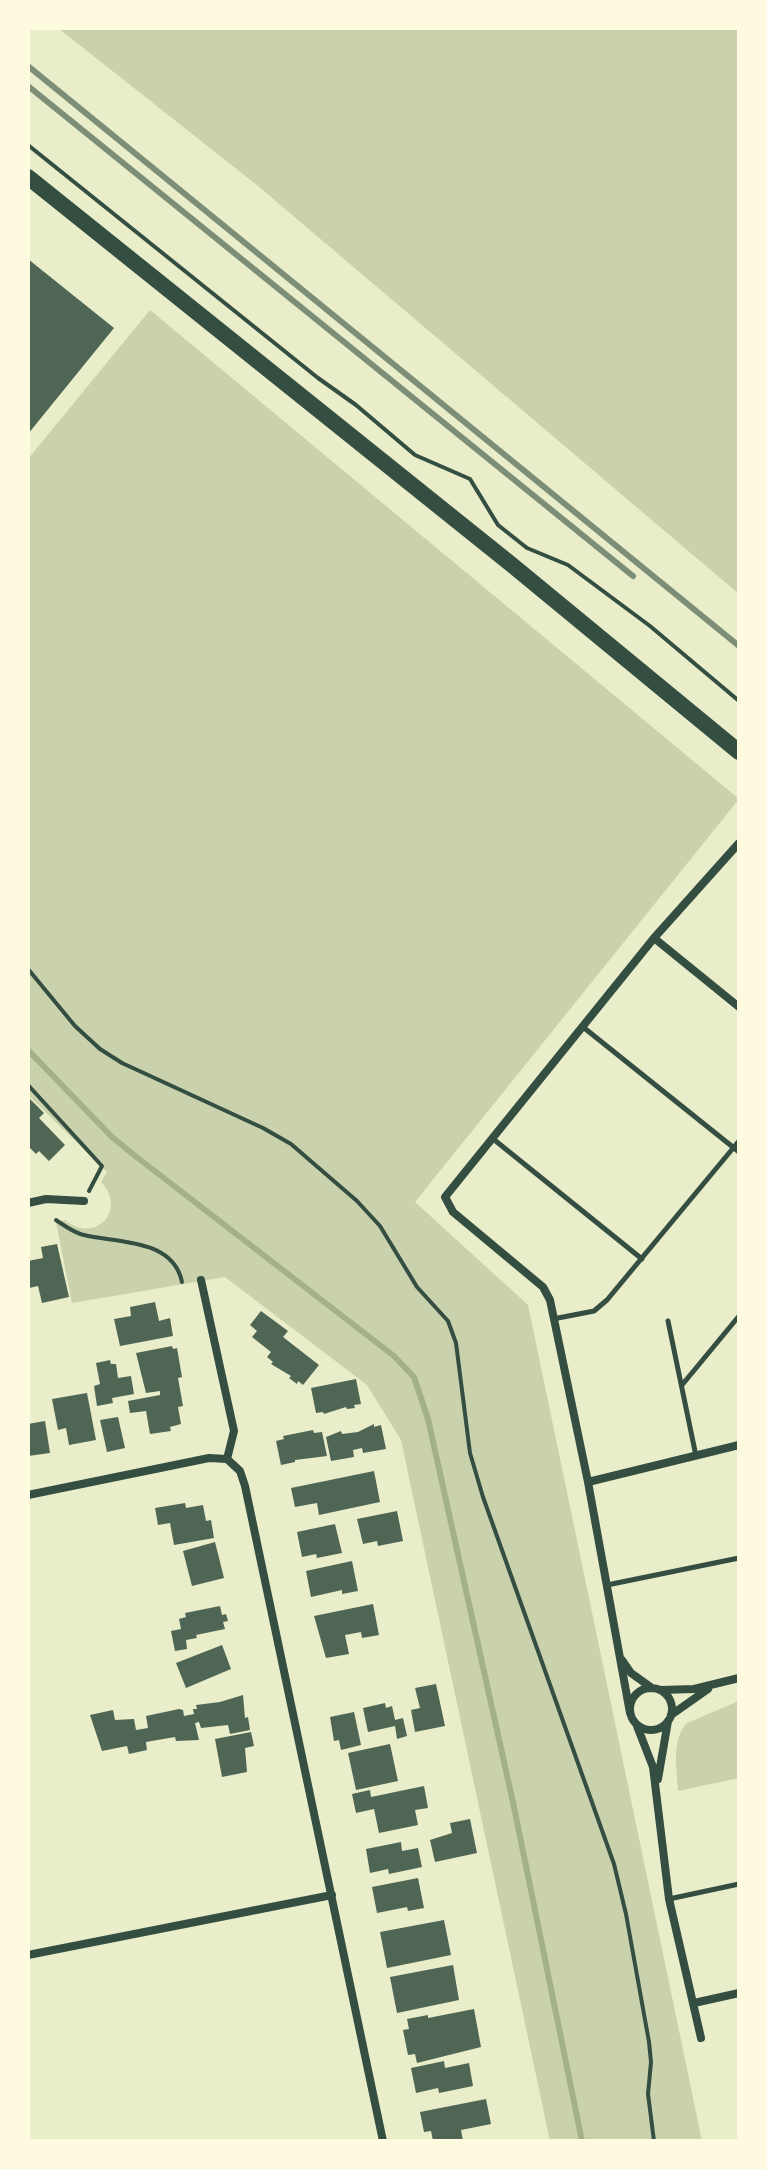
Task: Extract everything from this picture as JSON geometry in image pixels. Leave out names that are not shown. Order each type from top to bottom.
[{"type":"main road","points":[[28,177],[512,565],[739,752]]},
{"type":"street","points":[[701,2038],[669,1899],[657,1795],[648,1748],[630,1713],[588,1482],[550,1300],[543,1287],[453,1212],[445,1197],[654,938],[739,843]]},
{"type":"street","points":[[654,938],[739,1007]]},
{"type":"street","points":[[28,1203],[46,1199],[84,1201]]},
{"type":"street","points":[[201,1280],[234,1431],[227,1459]]},
{"type":"street","points":[[588,1482],[739,1445]]},
{"type":"street","points":[[28,1495],[209,1458],[227,1459],[240,1471],[383,2141]]},
{"type":"street","points":[[619,1656],[631,1673],[668,1697],[670,1718],[662,1744],[657,1795]]},
{"type":"street","points":[[630,1713],[630,1706],[637,1694],[655,1689],[694,1689],[739,1678]]},
{"type":"street","points":[[637,1726],[658,1729],[700,1694],[723,1682]]},
{"type":"street","points":[[28,1955],[332,1895]]},
{"type":"street","points":[[694,2003],[739,1993]]},
{"type":"lane","points":[[583,1027],[736,1150]]},
{"type":"lane","points":[[492,1138],[642,1259]]},
{"type":"lane","points":[[553,1319],[594,1311],[607,1300],[736,1150],[739,1141]]},
{"type":"lane","points":[[682,1385],[739,1316]]},
{"type":"lane","points":[[668,1321],[697,1457]]},
{"type":"lane","points":[[606,1586],[739,1558]]},
{"type":"lane","points":[[669,1899],[739,1884]]},
{"type":"path","points":[[28,145],[415,455],[470,479],[498,525],[527,548],[568,565],[650,626],[739,701]]},
{"type":"path","points":[[28,969],[75,1026],[100,1049],[122,1063],[263,1128],[291,1144],[321,1168],[380,1226],[417,1287],[448,1321],[456,1343],[470,1453],[483,1497],[614,1864],[649,2042],[648,2094],[654,2141]]},
{"type":"path","points":[[28,1085],[102,1166],[84,1201]]},
{"type":"path","points":[[56,1220],[82,1235],[133,1242],[154,1249],[170,1260],[181,1275],[182,1282]]},
{"type":"green space","points":[[58,28],[739,28],[739,594],[258,186]]},
{"type":"green space","points":[[150,310],[739,799],[415,1202],[528,1305],[702,2141],[550,2141],[401,1440],[367,1385],[225,1277],[72,1303],[56,1222],[65,1220],[87,1229],[97,1226],[109,1213],[111,1203],[101,1182],[107,1172],[28,1095],[28,459]]},
{"type":"green space","points":[[739,1701],[739,1778],[678,1791],[676,1755],[682,1730],[687,1723]]},
{"type":"building","points":[[28,259],[114,328],[28,434]]},
{"type":"building","points":[[28,1097],[44,1113],[39,1118],[65,1145],[49,1161],[28,1146]]},
{"type":"building","points":[[57,1244],[69,1297],[42,1303],[38,1286],[29,1288],[28,1261],[43,1258],[41,1247]]},
{"type":"building","points":[[155,1302],[159,1321],[170,1318],[173,1336],[120,1346],[114,1319],[131,1316],[130,1307]]},
{"type":"building","points":[[261,1311],[288,1331],[283,1337],[319,1365],[303,1385],[298,1381],[297,1384],[289,1378],[291,1376],[271,1364],[273,1362],[267,1357],[271,1352],[252,1337],[257,1331],[250,1325]]},
{"type":"building","points":[[172,1346],[173,1349],[177,1348],[182,1377],[178,1378],[183,1406],[178,1407],[181,1424],[170,1427],[171,1431],[150,1434],[146,1411],[130,1413],[128,1401],[160,1395],[160,1391],[146,1393],[136,1353]]},
{"type":"building","points":[[110,1360],[111,1364],[116,1364],[118,1378],[131,1376],[134,1394],[112,1398],[113,1403],[97,1406],[94,1386],[100,1384],[96,1363]]},
{"type":"building","points":[[356,1379],[361,1404],[354,1405],[355,1408],[316,1413],[311,1388]]},
{"type":"building","points":[[87,1393],[96,1440],[69,1445],[66,1428],[58,1430],[52,1399]]},
{"type":"building","points":[[118,1417],[125,1448],[107,1452],[100,1420]]},
{"type":"building","points":[[45,1421],[50,1453],[28,1456],[28,1424]]},
{"type":"building","points":[[374,1424],[374,1427],[381,1425],[386,1449],[363,1453],[362,1448],[353,1450],[354,1457],[331,1461],[326,1437],[341,1431],[342,1434],[358,1432]]},
{"type":"building","points":[[313,1430],[314,1433],[322,1432],[327,1456],[281,1465],[276,1441],[284,1439],[283,1436]]},
{"type":"building","points":[[374,1471],[380,1502],[319,1515],[317,1503],[295,1507],[291,1488]]},
{"type":"building","points":[[185,1503],[186,1508],[203,1505],[206,1521],[211,1520],[214,1538],[174,1545],[170,1523],[158,1525],[155,1508]]},
{"type":"building","points":[[397,1511],[403,1541],[378,1546],[377,1541],[363,1544],[357,1519]]},
{"type":"building","points":[[335,1524],[342,1553],[317,1558],[316,1554],[302,1557],[297,1532]]},
{"type":"building","points":[[215,1542],[224,1578],[192,1586],[183,1551]]},
{"type":"building","points":[[352,1561],[358,1591],[342,1594],[342,1590],[311,1597],[306,1571]]},
{"type":"building","points":[[373,1604],[379,1635],[362,1638],[361,1632],[345,1635],[349,1654],[326,1658],[314,1616]]},
{"type":"building","points":[[220,1606],[222,1615],[226,1614],[228,1621],[223,1622],[225,1629],[196,1635],[197,1638],[186,1640],[187,1649],[175,1651],[171,1631],[181,1629],[179,1619],[186,1617],[185,1613]]},
{"type":"building","points":[[222,1645],[231,1669],[186,1688],[176,1663]]},
{"type":"building","points":[[436,1684],[445,1726],[415,1732],[411,1710],[420,1708],[415,1688]]},
{"type":"building","points":[[243,1695],[245,1718],[248,1717],[250,1730],[230,1734],[228,1725],[201,1728],[199,1722],[195,1723],[199,1740],[176,1741],[175,1737],[146,1742],[147,1750],[129,1754],[127,1746],[102,1751],[90,1715],[113,1710],[115,1720],[134,1719],[136,1730],[148,1728],[146,1716],[179,1709],[183,1710],[184,1716],[194,1714],[196,1705]]},
{"type":"building","points":[[385,1703],[386,1708],[392,1706],[395,1720],[403,1718],[407,1736],[397,1739],[395,1726],[368,1732],[363,1708]]},
{"type":"building","points":[[354,1712],[361,1745],[341,1750],[339,1740],[334,1741],[330,1717]]},
{"type":"building","points":[[251,1732],[254,1746],[245,1748],[247,1772],[222,1777],[215,1739]]},
{"type":"building","points":[[390,1744],[398,1781],[356,1790],[348,1753]]},
{"type":"building","points":[[424,1786],[428,1808],[415,1810],[418,1825],[379,1833],[374,1809],[356,1813],[352,1794],[370,1790],[371,1797]]},
{"type":"building","points":[[470,1819],[477,1853],[435,1862],[430,1840],[452,1833],[450,1823]]},
{"type":"building","points":[[401,1842],[402,1851],[418,1848],[422,1867],[389,1874],[388,1869],[370,1873],[366,1849]]},
{"type":"building","points":[[418,1878],[424,1908],[408,1911],[407,1907],[377,1913],[372,1887]]},
{"type":"building","points":[[444,1920],[451,1955],[387,1968],[380,1932]]},
{"type":"building","points":[[453,1965],[459,2000],[397,2013],[390,1977]]},
{"type":"building","points":[[474,2009],[481,2047],[417,2063],[415,2054],[408,2055],[403,2030],[409,2029],[407,2019]]},
{"type":"building","points":[[444,2061],[445,2068],[469,2063],[473,2086],[439,2093],[438,2088],[416,2093],[411,2068]]},
{"type":"building","points":[[486,2099],[491,2124],[461,2130],[463,2141],[433,2141],[431,2131],[424,2132],[420,2112]]},
{"type":"waterway","points":[[28,1050],[112,1137],[394,1356],[414,1377],[428,1419],[514,1807],[582,2141]]},
{"type":"railway","points":[[28,66],[739,646]]},
{"type":"railway","points":[[28,86],[633,576]]}]
